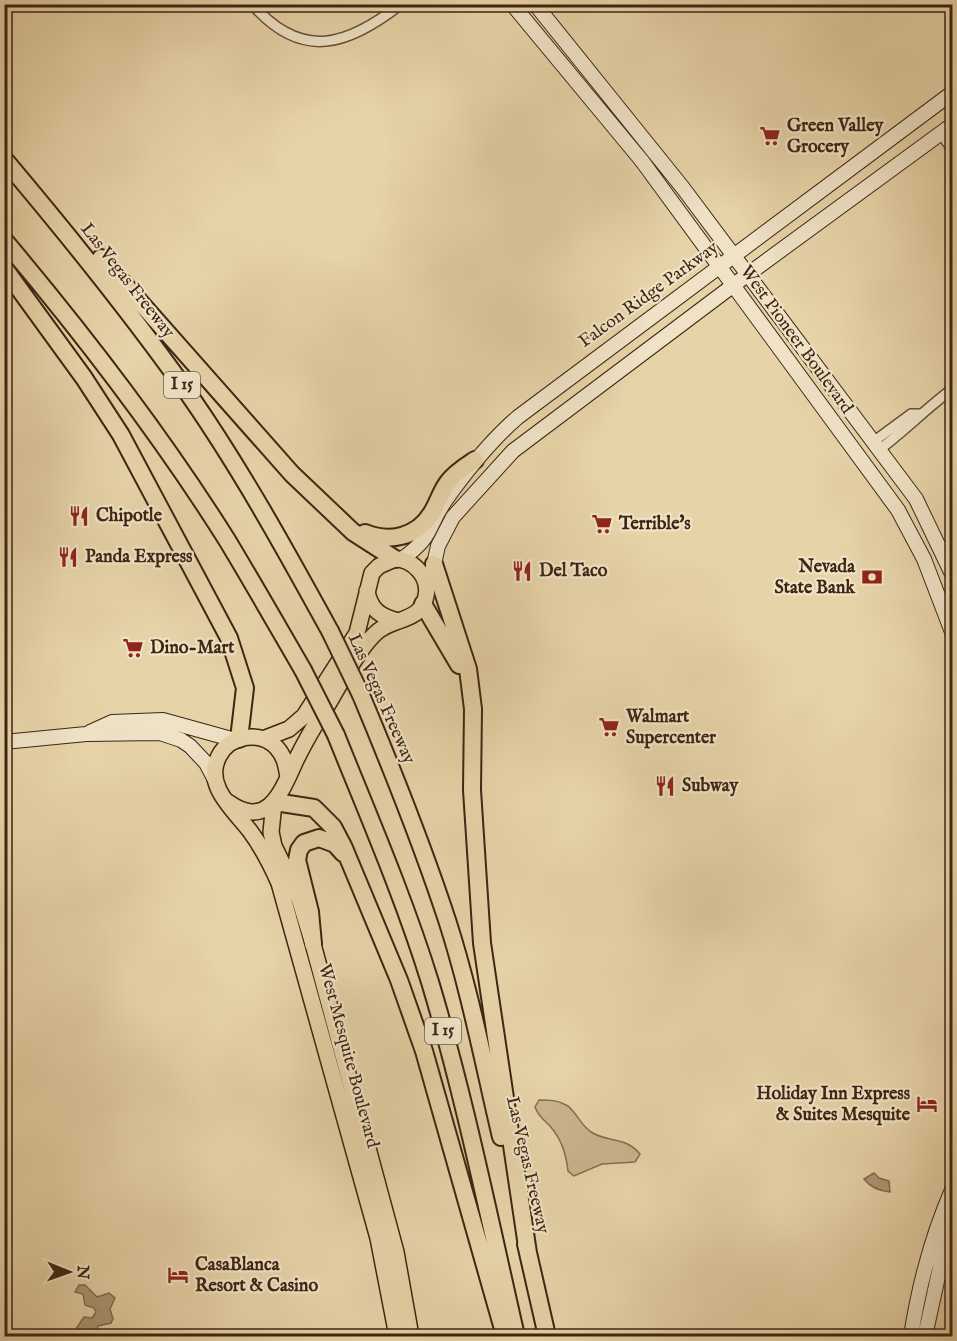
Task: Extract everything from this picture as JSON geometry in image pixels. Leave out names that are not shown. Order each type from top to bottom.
[{"type":"highway","points":[[4,150],[224,400],[326,509],[353,532],[399,559]]},
{"type":"highway","name":"Las Vegas Freeway","points":[[4,159],[103,278],[191,397],[264,512],[330,632],[361,695],[396,781],[447,921],[464,980],[547,1336]]},
{"type":"highway","name":"I 15","points":[[4,240],[60,307],[145,421],[226,539],[303,670],[336,735],[390,868],[429,982],[454,1069],[516,1336]]},
{"type":"highway","points":[[4,268],[84,378],[121,435],[229,638],[245,688],[248,739]]},
{"type":"highway","points":[[326,509],[374,537],[382,539],[406,535],[419,528],[430,516],[448,482],[475,460]]},
{"type":"highway","points":[[434,564],[468,669],[473,709],[472,790],[482,943],[528,1253]]},
{"type":"highway","points":[[425,600],[469,681]]},
{"type":"highway","points":[[274,802],[303,804],[324,816],[333,827],[346,856],[399,980],[424,1051],[505,1336]]},
{"type":"highway","points":[[313,944],[310,912],[297,860],[299,850],[304,843],[319,838],[335,844],[346,856]]},
{"type":"main road","name":"West Pioneer Boulevard","points":[[512,4],[628,144],[734,285],[897,510],[948,609],[952,628]]},
{"type":"main road","name":"West Pioneer Boulevard","points":[[535,4],[661,161],[916,499],[952,574]]},
{"type":"main road","name":"Falcon Ridge Parkway","points":[[215,780],[218,757],[248,739],[289,729],[304,716],[357,633],[372,573],[379,566],[399,559],[420,546],[431,533],[443,504],[475,460],[518,417],[952,93]]},
{"type":"main road","points":[[4,742],[86,734],[116,735],[146,732],[169,735],[181,740],[197,753],[226,800],[244,810],[259,810],[274,802],[284,791],[288,777],[311,730],[365,644],[381,629],[411,617],[425,600],[438,546],[453,518],[513,452],[747,275],[952,125]]},
{"type":"main road","points":[[628,144],[653,163],[661,161]]},
{"type":"main road","points":[[399,559],[420,571],[424,579],[425,600]]},
{"type":"main road","points":[[367,591],[369,600],[378,614],[399,621]]},
{"type":"main road","points":[[86,734],[112,722],[163,720],[277,747],[286,761],[288,777]]},
{"type":"main road","name":"West Mesquite Boulevard","points":[[226,800],[268,860],[279,883],[293,926],[378,1238],[397,1336]]},
{"type":"main road","name":"West Mesquite Boulevard","points":[[274,802],[271,832],[274,846],[299,898],[313,944],[396,1252],[411,1336]]},
{"type":"main road","points":[[911,1336],[918,1288],[931,1243],[952,1191]]},
{"type":"main road","points":[[925,1336],[944,1249],[952,1227]]},
{"type":"street","points":[[252,4],[276,27],[287,33],[321,41],[338,41],[355,36],[376,25],[401,4]]},
{"type":"street","points":[[941,134],[952,149]]},
{"type":"street","points":[[876,446],[917,421],[920,414],[952,389]]},
{"type":"shaded area","points":[[539,1100],[560,1102],[566,1105],[591,1132],[622,1142],[640,1154],[635,1162],[602,1164],[574,1176],[568,1171],[565,1153],[558,1137],[536,1110],[535,1107]]},
{"type":"shaded area","points":[[874,1173],[879,1178],[889,1181],[890,1192],[869,1185],[864,1179]]},
{"type":"shaded area","points":[[79,1285],[85,1285],[97,1297],[109,1293],[115,1298],[110,1309],[113,1319],[111,1323],[98,1326],[95,1336],[71,1336],[84,1317],[92,1318],[96,1312],[94,1308],[85,1305],[83,1294],[75,1292]]},
{"type":"place","name":"Green Valley Grocery","points":[[770,136]]},
{"type":"place","name":"Chipotle","points":[[79,516]]},
{"type":"place","name":"Terrible's","points":[[602,524]]},
{"type":"place","name":"Panda Express","points":[[68,557]]},
{"type":"place","name":"Del Taco","points":[[522,571]]},
{"type":"place","name":"Nevada State Bank","points":[[872,577]]},
{"type":"place","name":"Dino-Mart","points":[[133,648]]},
{"type":"place","name":"Walmart Supercenter","points":[[609,727]]},
{"type":"place","name":"Subway","points":[[665,786]]},
{"type":"place","name":"Holiday Inn Express & Suites Mesquite","points":[[927,1104]]},
{"type":"place","name":"CasaBlanca Resort & Casino","points":[[178,1275]]}]
